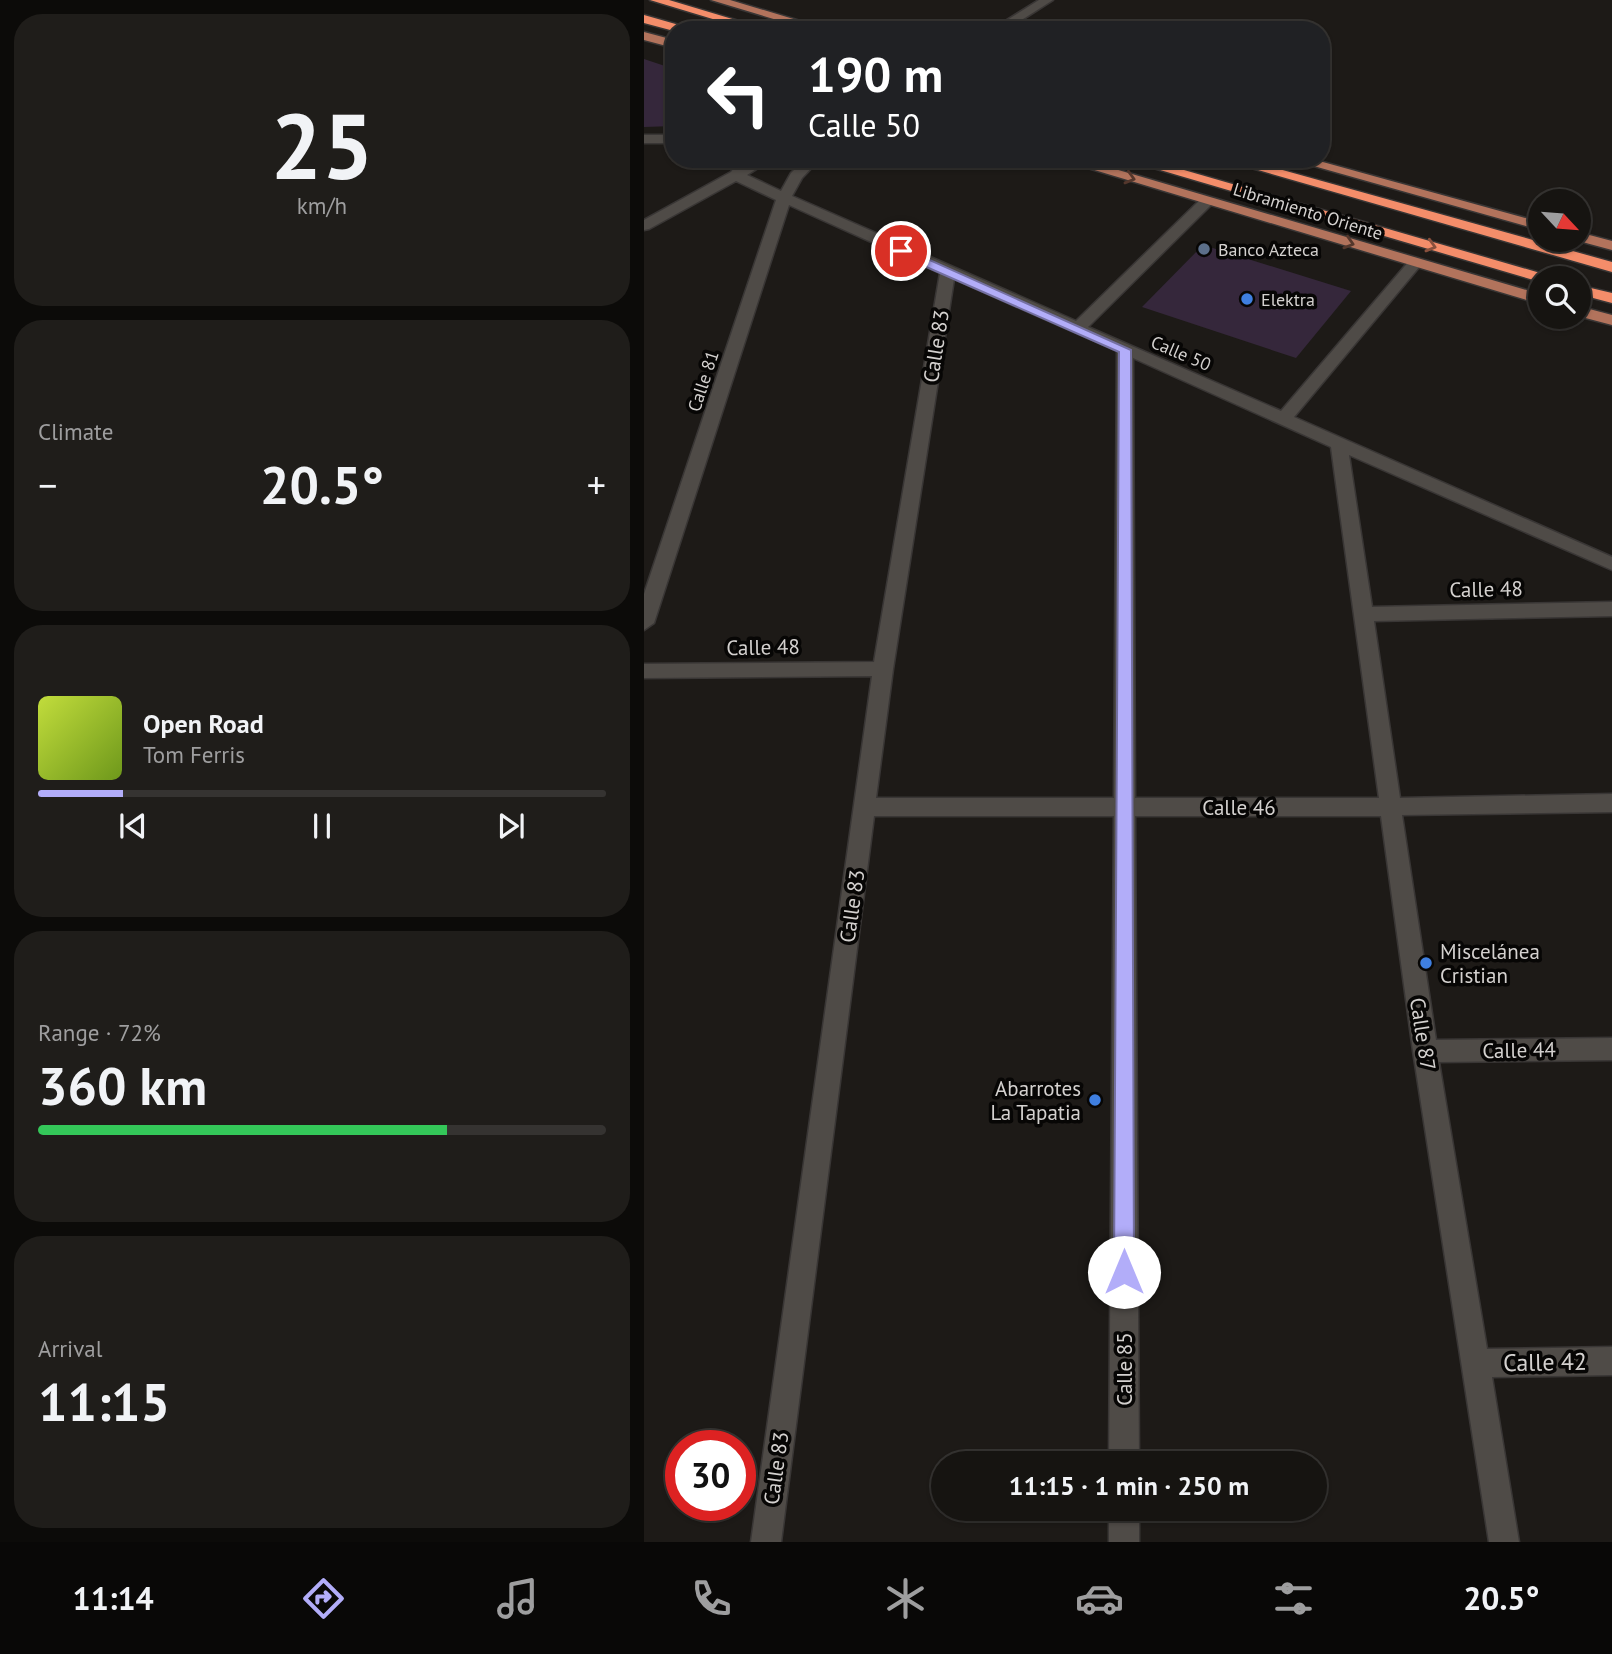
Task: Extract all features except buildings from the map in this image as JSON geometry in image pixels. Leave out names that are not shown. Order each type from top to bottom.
[{"type":"highway","points":[[656,0],[731,21]]},
{"type":"highway","points":[[644,19],[665,25]]},
{"type":"highway","name":"Libramiento Oriente","points":[[1161,168],[1528,274]]},
{"type":"highway","name":"Libramiento Oriente","points":[[1259,168],[1612,267]]},
{"type":"highway","points":[[1591,292],[1612,298]]},
{"type":"main road","points":[[717,0],[792,21]]},
{"type":"main road","points":[[644,36],[665,42]]},
{"type":"main road","name":"Libramiento Oriente","points":[[1095,168],[1528,296]]},
{"type":"main road","points":[[1329,168],[1528,223]]},
{"type":"main road","points":[[1591,240],[1612,246]]},
{"type":"main road","points":[[1591,314],[1612,320]]},
{"type":"street","points":[[1011,21],[1047,0]]},
{"type":"street","points":[[644,139],[665,139]]},
{"type":"street","points":[[736,175],[741,168]]},
{"type":"street","points":[[644,226],[749,168]]},
{"type":"street","name":"Calle 81","points":[[644,623],[784,198],[796,176],[804,168]]},
{"type":"street","name":"Calle 50","points":[[736,175],[948,272],[1612,564]]},
{"type":"street","points":[[1077,329],[1207,201]]},
{"type":"street","points":[[644,208],[662,216]]},
{"type":"street","points":[[1284,418],[1415,263]]},
{"type":"street","name":"Calle 83","points":[[766,1542],[883,668],[948,272]]},
{"type":"street","name":"Calle 85","points":[[1124,1451],[1125,350]]},
{"type":"street","name":"Calle 87","points":[[1339,442],[1425,1051],[1504,1542]]},
{"type":"street","name":"Calle 48","points":[[1362,614],[1612,609]]},
{"type":"street","name":"Calle 48","points":[[644,671],[883,668]]},
{"type":"street","name":"Calle 46","points":[[866,807],[1390,807],[1612,803]]},
{"type":"street","name":"Calle 44","points":[[1425,1051],[1612,1049]]},
{"type":"street","name":"Calle 42","points":[[1477,1363],[1612,1360]]},
{"type":"street","points":[[1124,1521],[1124,1542]]},
{"type":"place","name":"Banco Azteca","points":[[1204,249]]},
{"type":"place","name":"Elektra","points":[[1247,299]]},
{"type":"place","name":"Miscelánea Cristian","points":[[1426,963]]},
{"type":"place","name":"Abarrotes La Tapatia","points":[[1095,1100]]},
{"type":"route","points":[[901,251],[1125,350],[1124,1272]]}]
